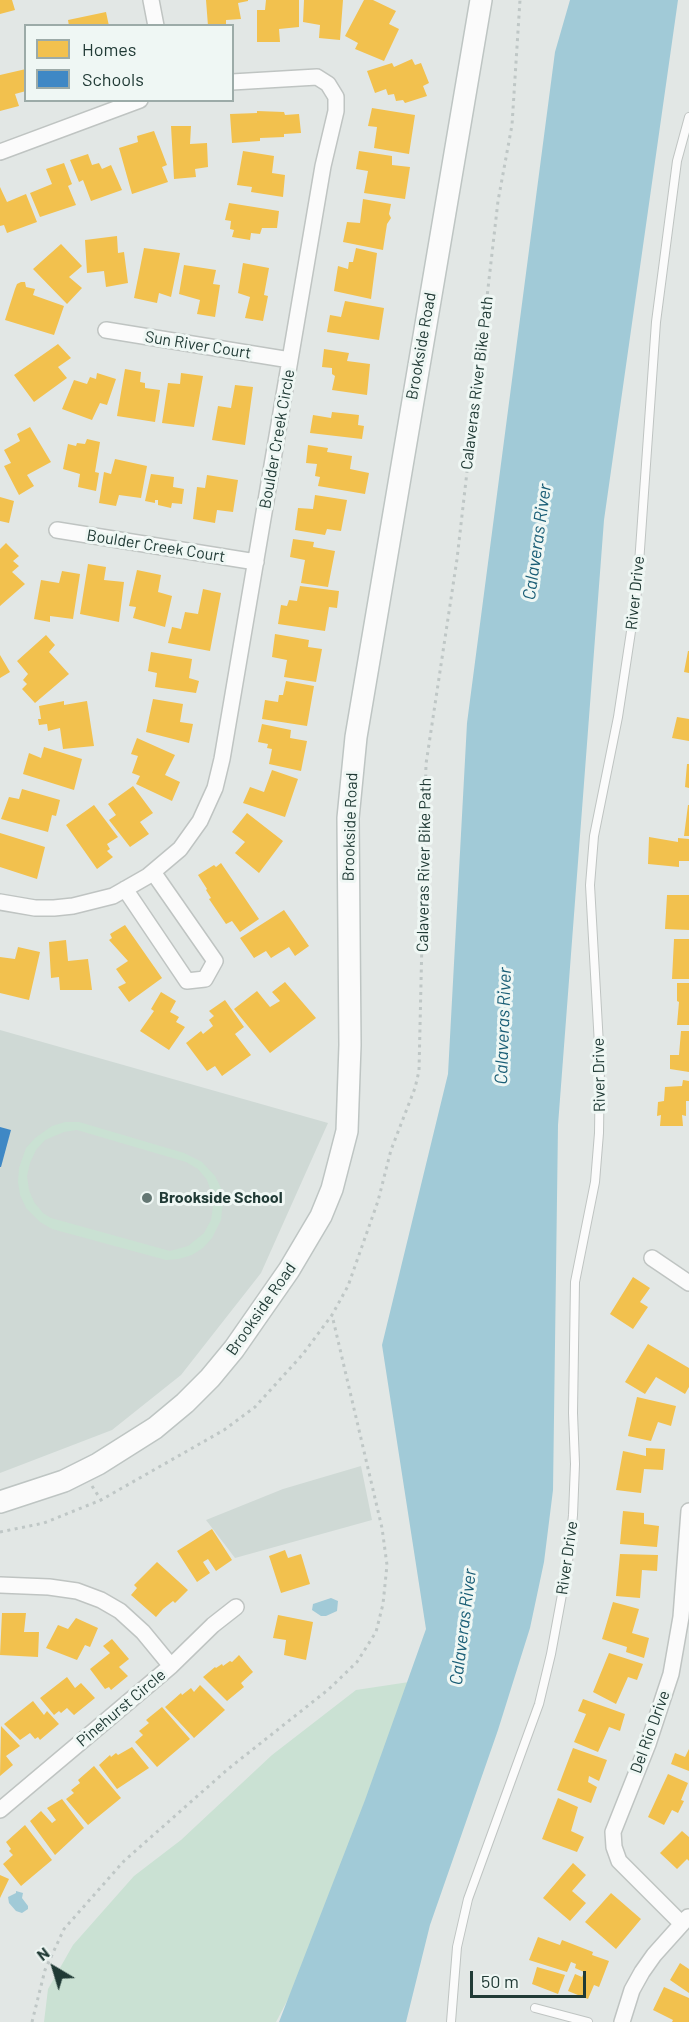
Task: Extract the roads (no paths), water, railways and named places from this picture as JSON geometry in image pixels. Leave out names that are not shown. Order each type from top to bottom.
[{"type":"street","points":[[151,0],[156,24]]},
{"type":"street","name":"Brookside Road","points":[[0,1502],[64,1481],[98,1464],[154,1428],[185,1403],[234,1349],[290,1270],[321,1216],[332,1189],[347,1131],[350,1046],[348,818],[356,737],[481,0]]},
{"type":"street","name":"Boulder Creek Circle","points":[[0,902],[35,908],[73,906],[103,899],[125,889],[153,872],[185,843],[200,821],[215,788],[222,759],[323,166],[336,111],[336,97],[328,84],[317,77],[234,82]]},
{"type":"street","points":[[0,152],[135,102]]},
{"type":"street","name":"Sun River Court","points":[[106,330],[290,360]]},
{"type":"street","name":"Boulder Creek Court","points":[[57,530],[256,562]]},
{"type":"street","points":[[125,889],[187,981],[205,979],[215,961],[153,872]]},
{"type":"street","points":[[652,1258],[689,1283]]},
{"type":"street","name":"Del Rio Drive","points":[[686,1920],[619,1861],[614,1847],[613,1832],[648,1744],[671,1674],[681,1617],[689,1511]]},
{"type":"street","name":"Pinehurst Circle","points":[[0,1585],[49,1587],[77,1591],[101,1600],[120,1611],[143,1632],[171,1665],[0,1810]]},
{"type":"street","points":[[171,1665],[213,1625],[236,1607]]},
{"type":"street","points":[[622,2022],[632,1990],[642,1972],[654,1955],[686,1920]]},
{"type":"lane","name":"River Drive","points":[[451,2022],[458,1947],[468,1899],[539,1704],[568,1562],[575,1464],[573,1390],[575,1282],[595,1182],[599,1133],[600,1063],[590,885],[594,836],[618,717],[637,592],[656,322],[677,161],[689,117]]},
{"type":"lane","points":[[535,2008],[588,2022]]},
{"type":"water","name":"Calaveras River","points":[[570,0],[678,0],[604,520],[558,1125],[553,1490],[544,1562],[530,1628],[498,1730],[430,1925],[406,2022],[279,2022],[365,1800],[426,1629],[382,1345],[448,1074],[467,723],[555,52]]},
{"type":"water","points":[[331,1598],[338,1601],[337,1611],[321,1616],[312,1610],[313,1604]]},
{"type":"water","points":[[16,1891],[23,1893],[22,1898],[28,1906],[28,1909],[22,1913],[16,1911],[9,1903],[8,1897]]},
{"type":"place","name":"Brookside School","points":[[147,1198]]}]
